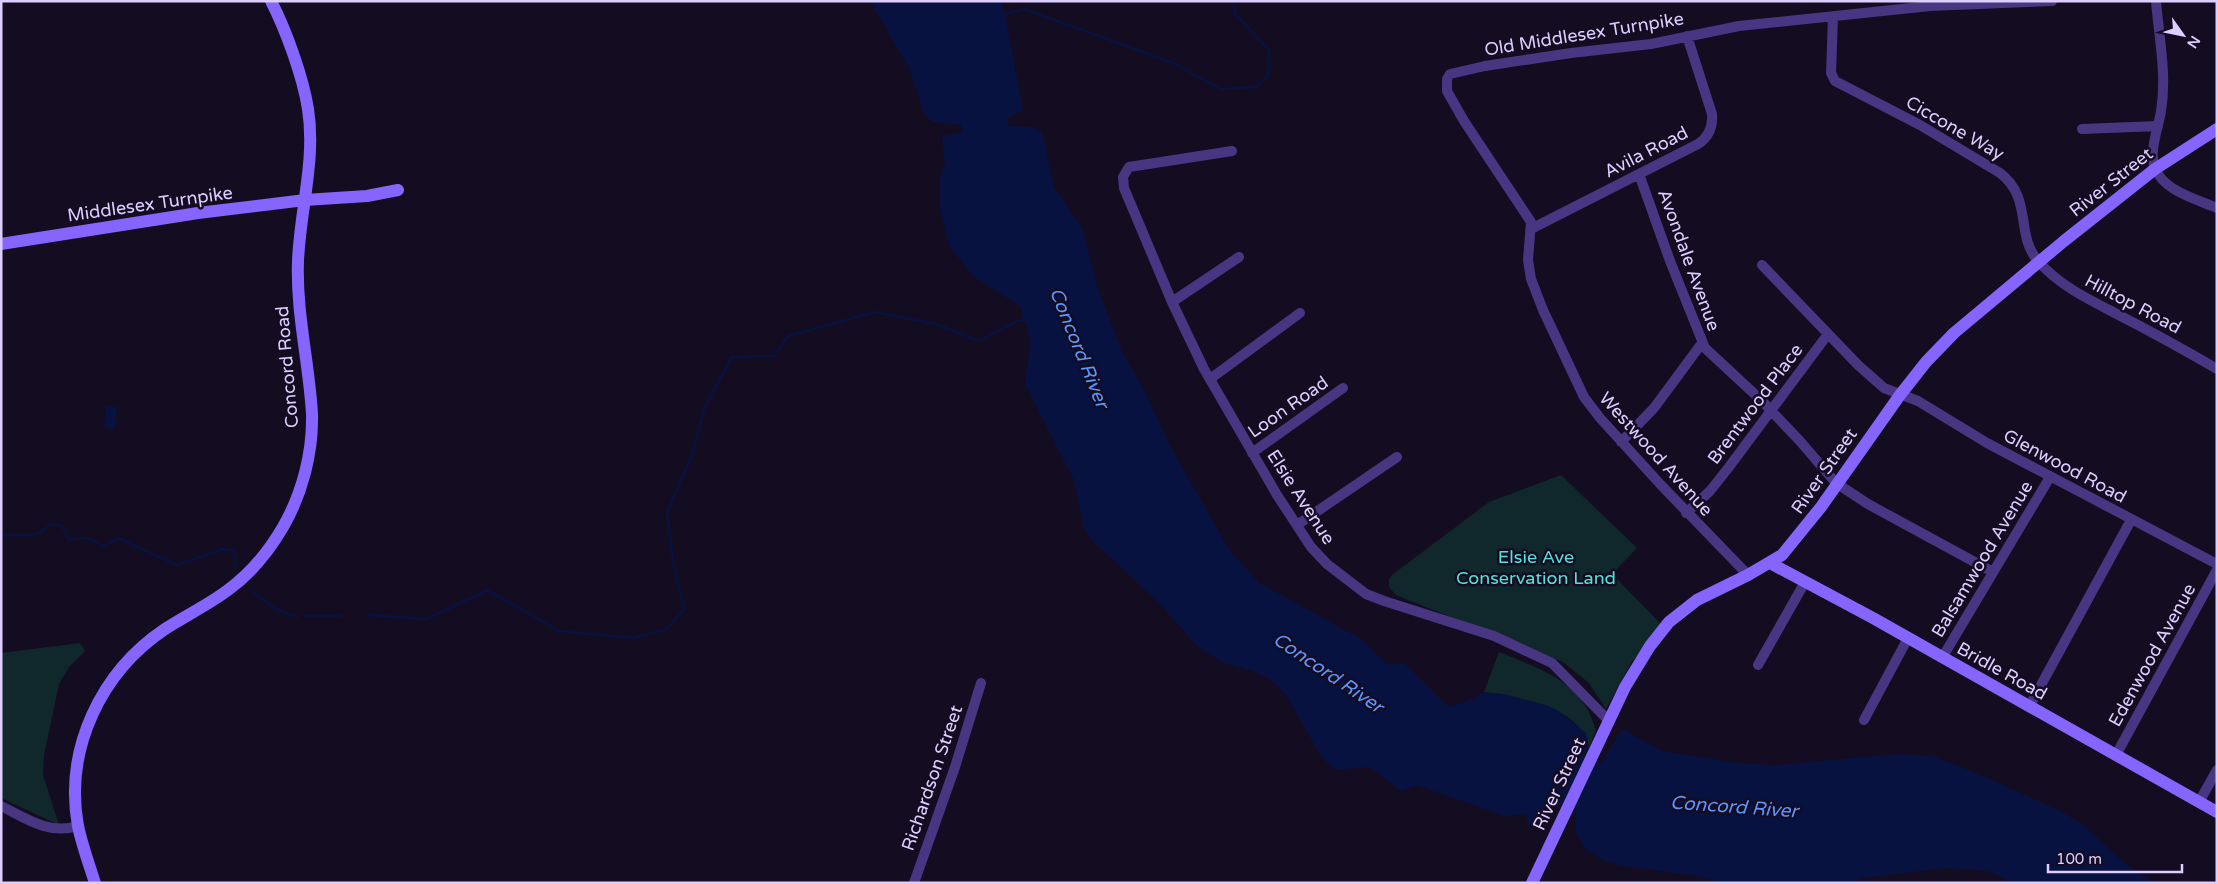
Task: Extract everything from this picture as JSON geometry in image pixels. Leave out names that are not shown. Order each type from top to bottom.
[{"type":"main road","name":"Concord Road","points":[[95,883],[78,826],[76,778],[81,747],[91,716],[106,688],[124,664],[143,645],[166,628],[229,590],[253,568],[273,544],[295,503],[304,475],[312,414],[298,298],[298,248],[310,157],[308,110],[302,79],[271,1]]},
{"type":"main road","name":"River Street","points":[[1532,883],[1591,757],[1640,661],[1669,622],[1696,600],[1748,576],[1770,563],[1792,545],[1900,396],[1926,362],[1954,333],[2038,262],[2155,169],[2217,129]]},
{"type":"main road","points":[[304,200],[367,196],[398,190]]},
{"type":"main road","name":"Middlesex Turnpike","points":[[1,244],[304,200]]},
{"type":"main road","name":"Bridle Road","points":[[1770,563],[1908,638],[2217,812]]},
{"type":"street","name":"Old Middlesex Turnpike","points":[[1450,74],[1485,66],[1651,44],[1739,26],[1930,6],[2052,1]]},
{"type":"street","points":[[2156,1],[2163,96],[2152,154],[2155,169],[2162,180],[2174,188],[2217,208]]},
{"type":"street","name":"Ciccone Way","points":[[1833,16],[1833,78],[1971,154],[2005,176],[2017,192],[2023,209],[2028,242],[2038,262]]},
{"type":"street","name":"Avila Road","points":[[1531,229],[1698,144],[1708,135],[1712,114],[1687,36]]},
{"type":"street","name":"Westwood Avenue","points":[[1450,74],[1446,80],[1447,91],[1486,156],[1531,222],[1528,266],[1531,279],[1543,310],[1584,397],[1621,442],[1748,576]]},
{"type":"street","points":[[2082,129],[2158,126]]},
{"type":"street","name":"Elsie Avenue","points":[[1232,151],[1130,167],[1123,177],[1127,198],[1172,302],[1210,379],[1252,453],[1297,525],[1312,547],[1327,564],[1366,594],[1494,636],[1534,654],[1557,668],[1609,721]]},
{"type":"street","name":"Avondale Avenue","points":[[1639,174],[1659,234],[1702,343],[1770,410],[1836,483],[1868,504],[1993,572]]},
{"type":"street","points":[[1172,302],[1240,257]]},
{"type":"street","name":"Hilltop Road","points":[[2038,262],[2080,295],[2217,369]]},
{"type":"street","name":"Glenwood Road","points":[[1762,265],[1828,334],[1874,380],[1887,390],[1900,396],[1914,399],[1939,412],[1987,443],[2217,564]]},
{"type":"street","points":[[1210,379],[1300,313]]},
{"type":"street","name":"Brentwood Place","points":[[1686,512],[1710,491],[1730,467],[1770,410],[1828,334]]},
{"type":"street","points":[[1621,442],[1654,408],[1702,343]]},
{"type":"street","name":"Loon Road","points":[[1252,453],[1343,388]]},
{"type":"street","points":[[1297,525],[1397,457]]},
{"type":"street","name":"Balsamwood Avenue","points":[[1942,658],[2050,477]]},
{"type":"street","points":[[2029,707],[2131,520]]},
{"type":"street","name":"Edenwood Avenue","points":[[2116,755],[2217,570]]},
{"type":"street","points":[[1758,665],[1805,582]]},
{"type":"street","points":[[1864,720],[1908,638]]},
{"type":"street","name":"Richardson Street","points":[[914,883],[955,767],[981,683]]},
{"type":"street","points":[[2199,802],[2217,770]]},
{"type":"street","points":[[1,806],[40,826],[62,830],[78,826]]},
{"type":"green space","name":"Elsie Ave Conservation Land","points":[[1561,475],[1637,548],[1612,574],[1662,625],[1631,663],[1606,709],[1589,683],[1563,662],[1396,595],[1389,587],[1389,579],[1392,575],[1489,502]]},
{"type":"green space","points":[[80,643],[85,651],[69,667],[59,684],[44,755],[43,775],[59,825],[1,798],[1,653]]},
{"type":"green space","points":[[1499,652],[1545,672],[1571,689],[1590,714],[1596,731],[1589,747],[1583,733],[1573,721],[1561,713],[1530,701],[1484,692]]},
{"type":"water","name":"Concord River","points":[[870,1],[1000,1],[1004,9],[1023,110],[1007,118],[1008,126],[1032,127],[1042,132],[1054,187],[1083,230],[1096,283],[1122,352],[1146,393],[1170,446],[1229,549],[1259,583],[1361,639],[1387,664],[1405,664],[1449,707],[1466,702],[1484,692],[1504,694],[1546,705],[1557,710],[1586,733],[1589,747],[1583,755],[1602,762],[1622,729],[1662,751],[1739,763],[1775,765],[1899,754],[1932,756],[1976,773],[2059,810],[2086,827],[2125,864],[2154,883],[2013,883],[1988,871],[1945,868],[1863,878],[1852,883],[1727,883],[1697,876],[1623,866],[1605,861],[1587,850],[1576,833],[1576,811],[1552,805],[1545,822],[1528,826],[1526,814],[1505,816],[1417,785],[1401,791],[1369,767],[1335,770],[1321,756],[1284,692],[1271,680],[1253,671],[1222,662],[1199,648],[1159,603],[1095,543],[1084,529],[1074,480],[1025,384],[1030,344],[1027,325],[1023,318],[1021,307],[974,277],[949,246],[940,208],[940,179],[945,163],[942,136],[963,132],[961,125],[933,122],[924,114],[910,70]]},
{"type":"water","points":[[106,406],[117,407],[115,427],[113,429],[104,427]]},
{"type":"waterway","points":[[1002,15],[1024,9],[1173,63],[1221,89],[1256,87],[1269,74],[1269,50],[1236,15],[1233,1]]},
{"type":"waterway","points":[[368,615],[427,619],[488,590],[559,631],[634,638],[667,629],[684,609],[673,561],[667,512],[691,458],[705,407],[732,357],[774,356],[788,336],[875,312],[936,324],[979,341],[1019,320],[1026,320]]},
{"type":"waterway","points":[[1,536],[33,535],[44,530],[50,524],[61,525],[69,539],[88,538],[104,546],[118,538],[177,565],[223,549],[234,551],[235,568]]},
{"type":"waterway","points":[[254,593],[276,609],[297,617]]},
{"type":"waterway","points":[[306,616],[341,616]]}]
